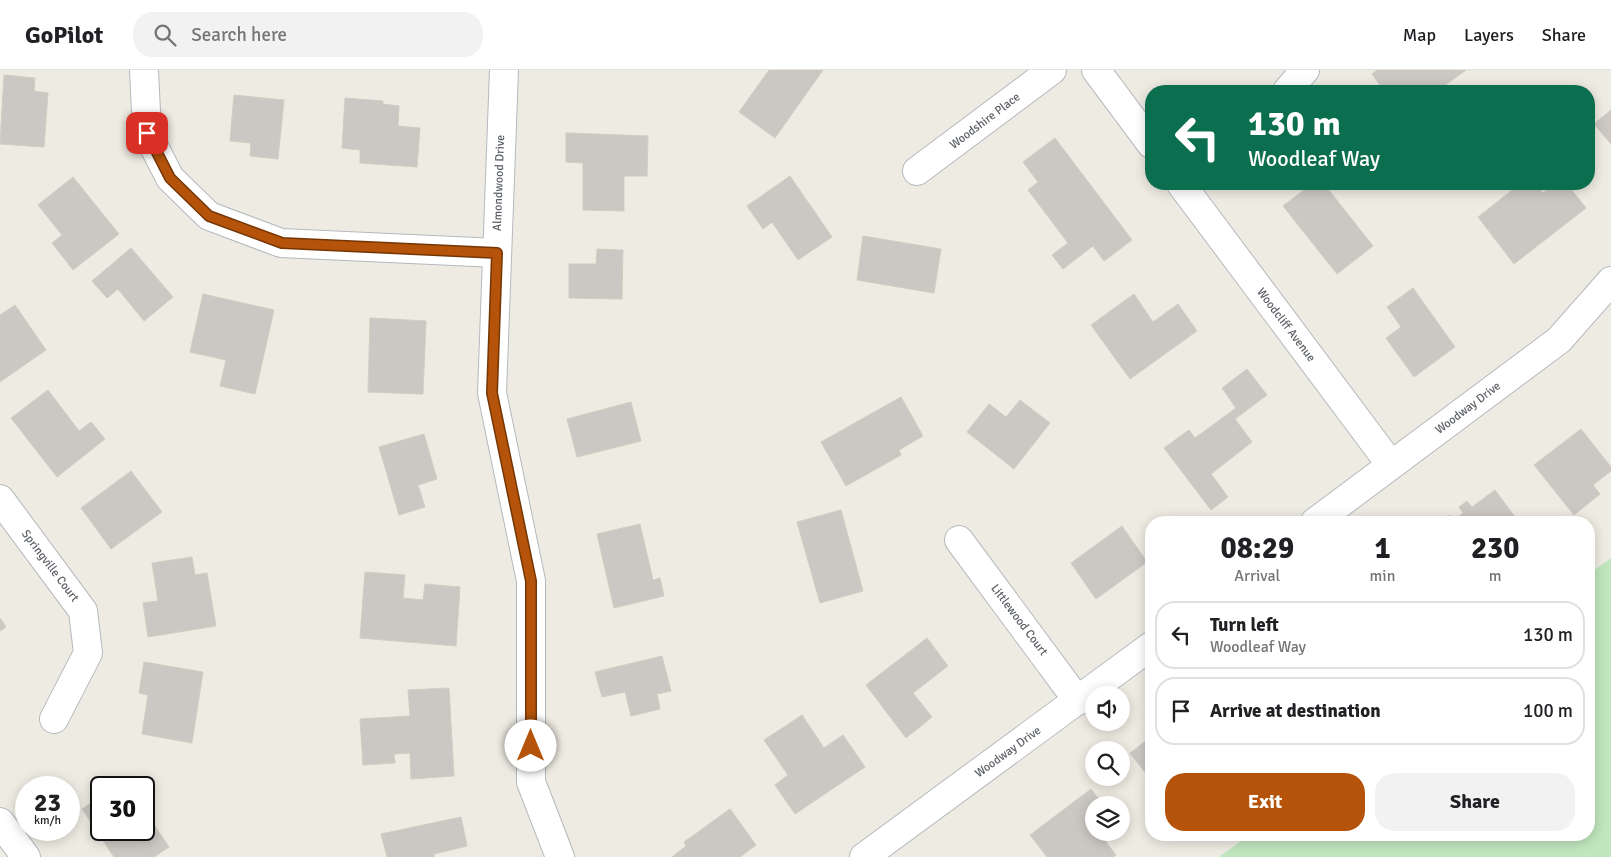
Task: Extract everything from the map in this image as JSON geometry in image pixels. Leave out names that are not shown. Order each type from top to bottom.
[{"type":"street","points":[[144,70],[147,133],[170,178],[209,216],[282,243],[497,253]]},
{"type":"street","name":"Almondwood Drive","points":[[504,70],[492,393],[531,581],[531,782],[560,857]]},
{"type":"street","name":"Woodshire Place","points":[[917,171],[1052,70]]},
{"type":"street","points":[[1096,70],[1145,136]]},
{"type":"street","points":[[1293,85],[1305,70]]},
{"type":"street","name":"Woodcliff Avenue","points":[[1185,190],[1391,465]]},
{"type":"street","name":"Woodway Drive","points":[[1323,516],[1559,340],[1611,281]]},
{"type":"street","name":"Springville Court","points":[[0,499],[83,611],[88,653],[54,719]]},
{"type":"street","name":"Littlewood Court","points":[[959,540],[1078,701]]},
{"type":"street","name":"Woodway Drive","points":[[864,857],[1145,651]]},
{"type":"street","points":[[0,822],[26,857]]},
{"type":"green space","points":[[1611,558],[1611,857],[1219,857],[1241,841],[1595,841],[1595,570]]},
{"type":"building","points":[[769,70],[823,70],[775,138],[739,112]]},
{"type":"building","points":[[1377,70],[1466,70],[1445,85],[1380,85],[1372,74]]},
{"type":"building","points":[[4,75],[35,78],[34,91],[48,93],[44,147],[0,144]]},
{"type":"building","points":[[234,95],[284,100],[278,159],[250,156],[251,143],[230,141]]},
{"type":"building","points":[[345,98],[383,101],[383,104],[399,106],[398,126],[420,128],[417,167],[360,163],[360,150],[342,148]]},
{"type":"building","points":[[1611,110],[1611,144],[1595,125]]},
{"type":"building","points":[[566,133],[648,136],[647,176],[624,176],[624,211],[583,210],[583,163],[566,162]]},
{"type":"building","points":[[1055,138],[1132,240],[1104,261],[1093,246],[1063,269],[1052,255],[1068,243],[1028,190],[1038,182],[1023,162]]},
{"type":"building","points":[[790,176],[832,237],[798,260],[772,222],[763,229],[747,206]]},
{"type":"building","points":[[73,177],[119,234],[73,270],[52,243],[62,235],[38,205]]},
{"type":"building","points":[[1304,190],[1329,190],[1373,246],[1337,274],[1283,206]]},
{"type":"building","points":[[1512,190],[1541,190],[1543,193],[1547,190],[1572,190],[1586,208],[1514,264],[1478,217]]},
{"type":"building","points":[[863,236],[941,249],[934,293],[857,280]]},
{"type":"building","points":[[131,248],[173,297],[144,321],[118,289],[107,298],[92,281]]},
{"type":"building","points":[[597,249],[623,250],[622,299],[569,298],[569,264],[596,264]]},
{"type":"building","points":[[1413,288],[1455,347],[1414,377],[1386,338],[1401,327],[1387,307]]},
{"type":"building","points":[[203,294],[274,310],[255,394],[220,386],[226,360],[190,352]]},
{"type":"building","points":[[1134,294],[1153,322],[1178,304],[1197,331],[1130,379],[1091,325]]},
{"type":"building","points":[[15,305],[46,350],[0,382],[0,315]]},
{"type":"building","points":[[370,318],[426,321],[423,394],[368,392]]},
{"type":"building","points":[[1247,369],[1267,395],[1235,419],[1252,442],[1211,474],[1228,497],[1211,510],[1164,448],[1189,430],[1195,438],[1236,408],[1222,388]]},
{"type":"building","points":[[48,390],[79,431],[91,422],[105,439],[57,477],[11,418]]},
{"type":"building","points":[[901,397],[923,436],[899,450],[901,455],[846,486],[821,442]]},
{"type":"building","points":[[1020,400],[1050,423],[1014,469],[967,432],[989,404],[1006,417]]},
{"type":"building","points":[[631,402],[641,441],[577,457],[567,419]]},
{"type":"building","points":[[1581,429],[1611,467],[1611,471],[1593,485],[1600,494],[1574,515],[1534,465]]},
{"type":"building","points":[[424,434],[437,479],[418,485],[425,507],[399,515],[379,447]]},
{"type":"building","points":[[131,471],[162,512],[111,549],[81,508]]},
{"type":"building","points":[[1495,490],[1514,516],[1459,516],[1463,513],[1459,507],[1467,501],[1472,507]]},
{"type":"building","points":[[841,510],[863,591],[820,603],[797,522]]},
{"type":"building","points":[[640,524],[653,580],[660,578],[664,596],[614,608],[597,534]]},
{"type":"building","points":[[1122,526],[1145,559],[1145,563],[1096,599],[1071,563]]},
{"type":"building","points":[[192,557],[195,575],[207,573],[216,626],[148,637],[143,603],[158,601],[152,563]]},
{"type":"building","points":[[365,572],[405,575],[403,598],[423,600],[425,584],[460,587],[456,646],[360,638]]},
{"type":"building","points":[[0,618],[6,627],[0,631]]},
{"type":"building","points":[[927,638],[948,666],[913,693],[932,717],[906,738],[866,685]]},
{"type":"building","points":[[662,656],[671,691],[657,694],[660,709],[631,716],[625,692],[602,697],[595,672]]},
{"type":"building","points":[[144,662],[203,672],[192,743],[142,734],[148,695],[139,693]]},
{"type":"building","points":[[449,688],[454,776],[411,779],[410,753],[394,754],[395,763],[363,765],[360,719],[410,716],[408,690]]},
{"type":"building","points":[[802,715],[824,748],[843,735],[865,767],[795,814],[775,785],[788,775],[764,740]]},
{"type":"building","points":[[1145,742],[1145,772],[1130,753]]},
{"type":"building","points":[[1091,789],[1096,796],[1085,796],[1085,841],[1107,841],[1106,842],[1116,855],[1113,857],[1047,857],[1030,835]]},
{"type":"building","points":[[90,804],[90,821],[82,809]]},
{"type":"building","points":[[730,809],[756,845],[740,857],[672,857],[686,846],[684,842]]},
{"type":"building","points":[[461,817],[467,846],[434,854],[434,857],[387,857],[381,834]]},
{"type":"building","points":[[155,826],[169,847],[154,857],[114,857],[103,841],[155,841]]},
{"type":"route","points":[[147,133],[170,178],[209,216],[282,243],[497,253],[492,393],[531,581],[531,746]]}]
